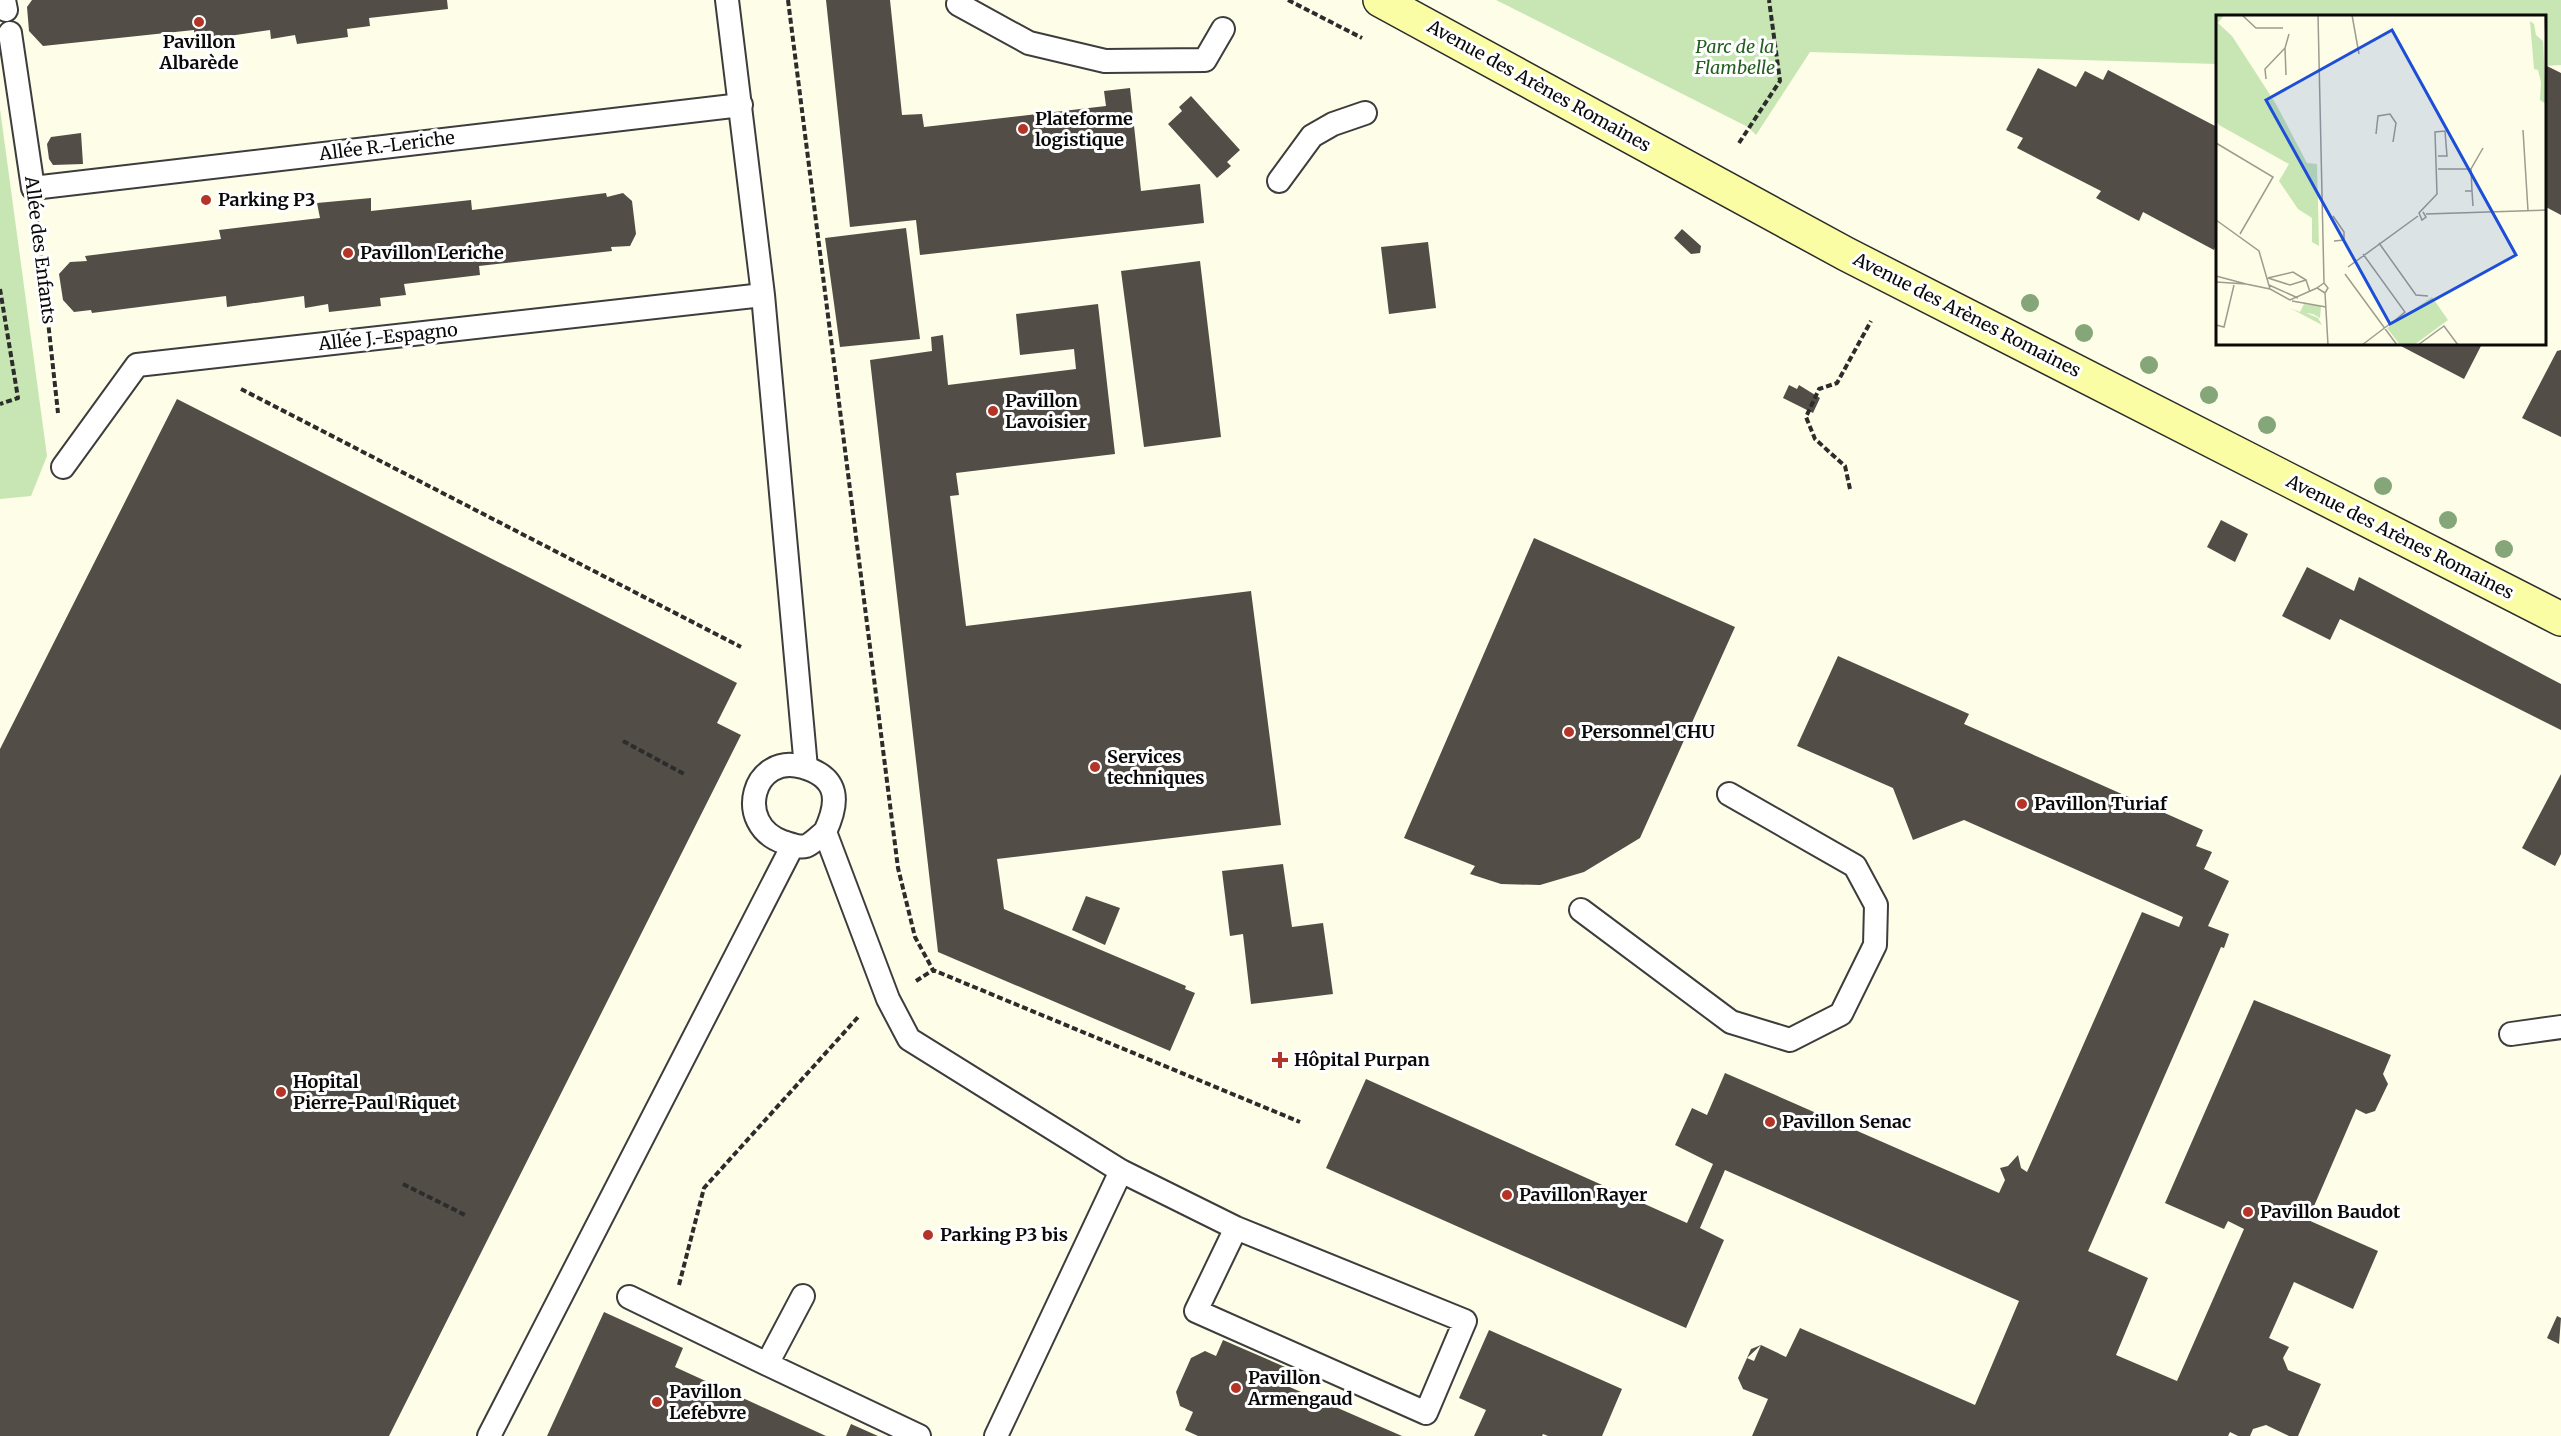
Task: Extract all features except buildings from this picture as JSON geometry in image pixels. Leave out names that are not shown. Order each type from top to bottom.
[{"type":"main road","name":"Avenue des Arènes Romaines","points":[[1380,0],[1846,254],[2561,619]]},
{"type":"lane","points":[[726,0],[741,105],[763,295],[806,768]]},
{"type":"lane","points":[[960,0],[958,4],[1029,43],[1105,61],[1206,60],[1223,29]]},
{"type":"lane","name":"Allée des Enfants","points":[[10,33],[33,188]]},
{"type":"lane","name":"Allée R.-Leriche","points":[[33,188],[741,105]]},
{"type":"lane","points":[[1279,181],[1312,136],[1333,124],[1365,113]]},
{"type":"lane","name":"Allée J.-Espagno","points":[[63,467],[137,365],[763,295]]},
{"type":"lane","points":[[787,762],[806,768],[825,778],[835,793],[834,813],[825,832],[806,846],[793,845],[764,832],[755,816],[753,799],[760,780],[771,770],[787,762]]},
{"type":"lane","points":[[1581,910],[1731,1022],[1790,1040],[1841,1014],[1875,945],[1876,905],[1855,866],[1729,794]]},
{"type":"lane","points":[[825,832],[888,999],[909,1039],[1121,1171],[1236,1228],[1465,1321],[1426,1413],[1196,1311],[1236,1228]]},
{"type":"lane","points":[[489,1436],[793,845]]},
{"type":"lane","points":[[2511,1034],[2561,1027]]},
{"type":"lane","points":[[996,1436],[1121,1171]]},
{"type":"lane","points":[[767,1364],[803,1296]]},
{"type":"lane","points":[[629,1297],[919,1436]]},
{"type":"path","points":[[788,0],[898,868],[915,937],[933,969],[1300,1122]]},
{"type":"path","points":[[1739,144],[1780,81],[1769,0]]},
{"type":"path","name":"Allée des Enfants","points":[[33,188],[48,302],[63,467]]},
{"type":"path","points":[[0,289],[18,398],[0,404]]},
{"type":"path","points":[[1850,489],[1845,466],[1815,438],[1806,417],[1819,389],[1837,383],[1870,321]]},
{"type":"path","points":[[237,387],[741,647]]},
{"type":"path","points":[[622,741],[686,775]]},
{"type":"path","points":[[663,1314],[679,1286],[704,1188],[860,1015],[933,969]]},
{"type":"path","points":[[403,1184],[467,1216]]},
{"type":"green space","name":"Parc de la Flambelle","points":[[1496,0],[2561,0],[2561,65],[2546,66],[2546,15],[2216,15],[2216,64],[1810,52],[1756,135],[1748,127]]},
{"type":"green space","points":[[0,109],[47,456],[31,496],[0,499]]},
{"type":"place","name":"Pavillon Albarède","points":[[199,22]]},
{"type":"place","name":"Plateforme logistique","points":[[1023,129]]},
{"type":"place","name":"Parking P3","points":[[206,200]]},
{"type":"place","name":"Pavillon Leriche","points":[[348,253]]},
{"type":"place","name":"Pavillon Lavoisier","points":[[993,411]]},
{"type":"place","name":"Personnel CHU","points":[[1569,732]]},
{"type":"place","name":"Services techniques","points":[[1095,767]]},
{"type":"place","name":"Pavillon Turiaf","points":[[2022,804]]},
{"type":"place","name":"Hôpital Purpan","points":[[1280,1060]]},
{"type":"place","name":"Hopital Pierre-Paul Riquet","points":[[281,1092]]},
{"type":"place","name":"Pavillon Senac","points":[[1770,1122]]},
{"type":"place","name":"Pavillon Rayer","points":[[1507,1195]]},
{"type":"place","name":"Pavillon Baudot","points":[[2248,1212]]},
{"type":"place","name":"Parking P3 bis","points":[[928,1235]]},
{"type":"place","name":"Pavillon Armengaud","points":[[1236,1388]]},
{"type":"place","name":"Pavillon Lefebvre","points":[[657,1402]]}]
